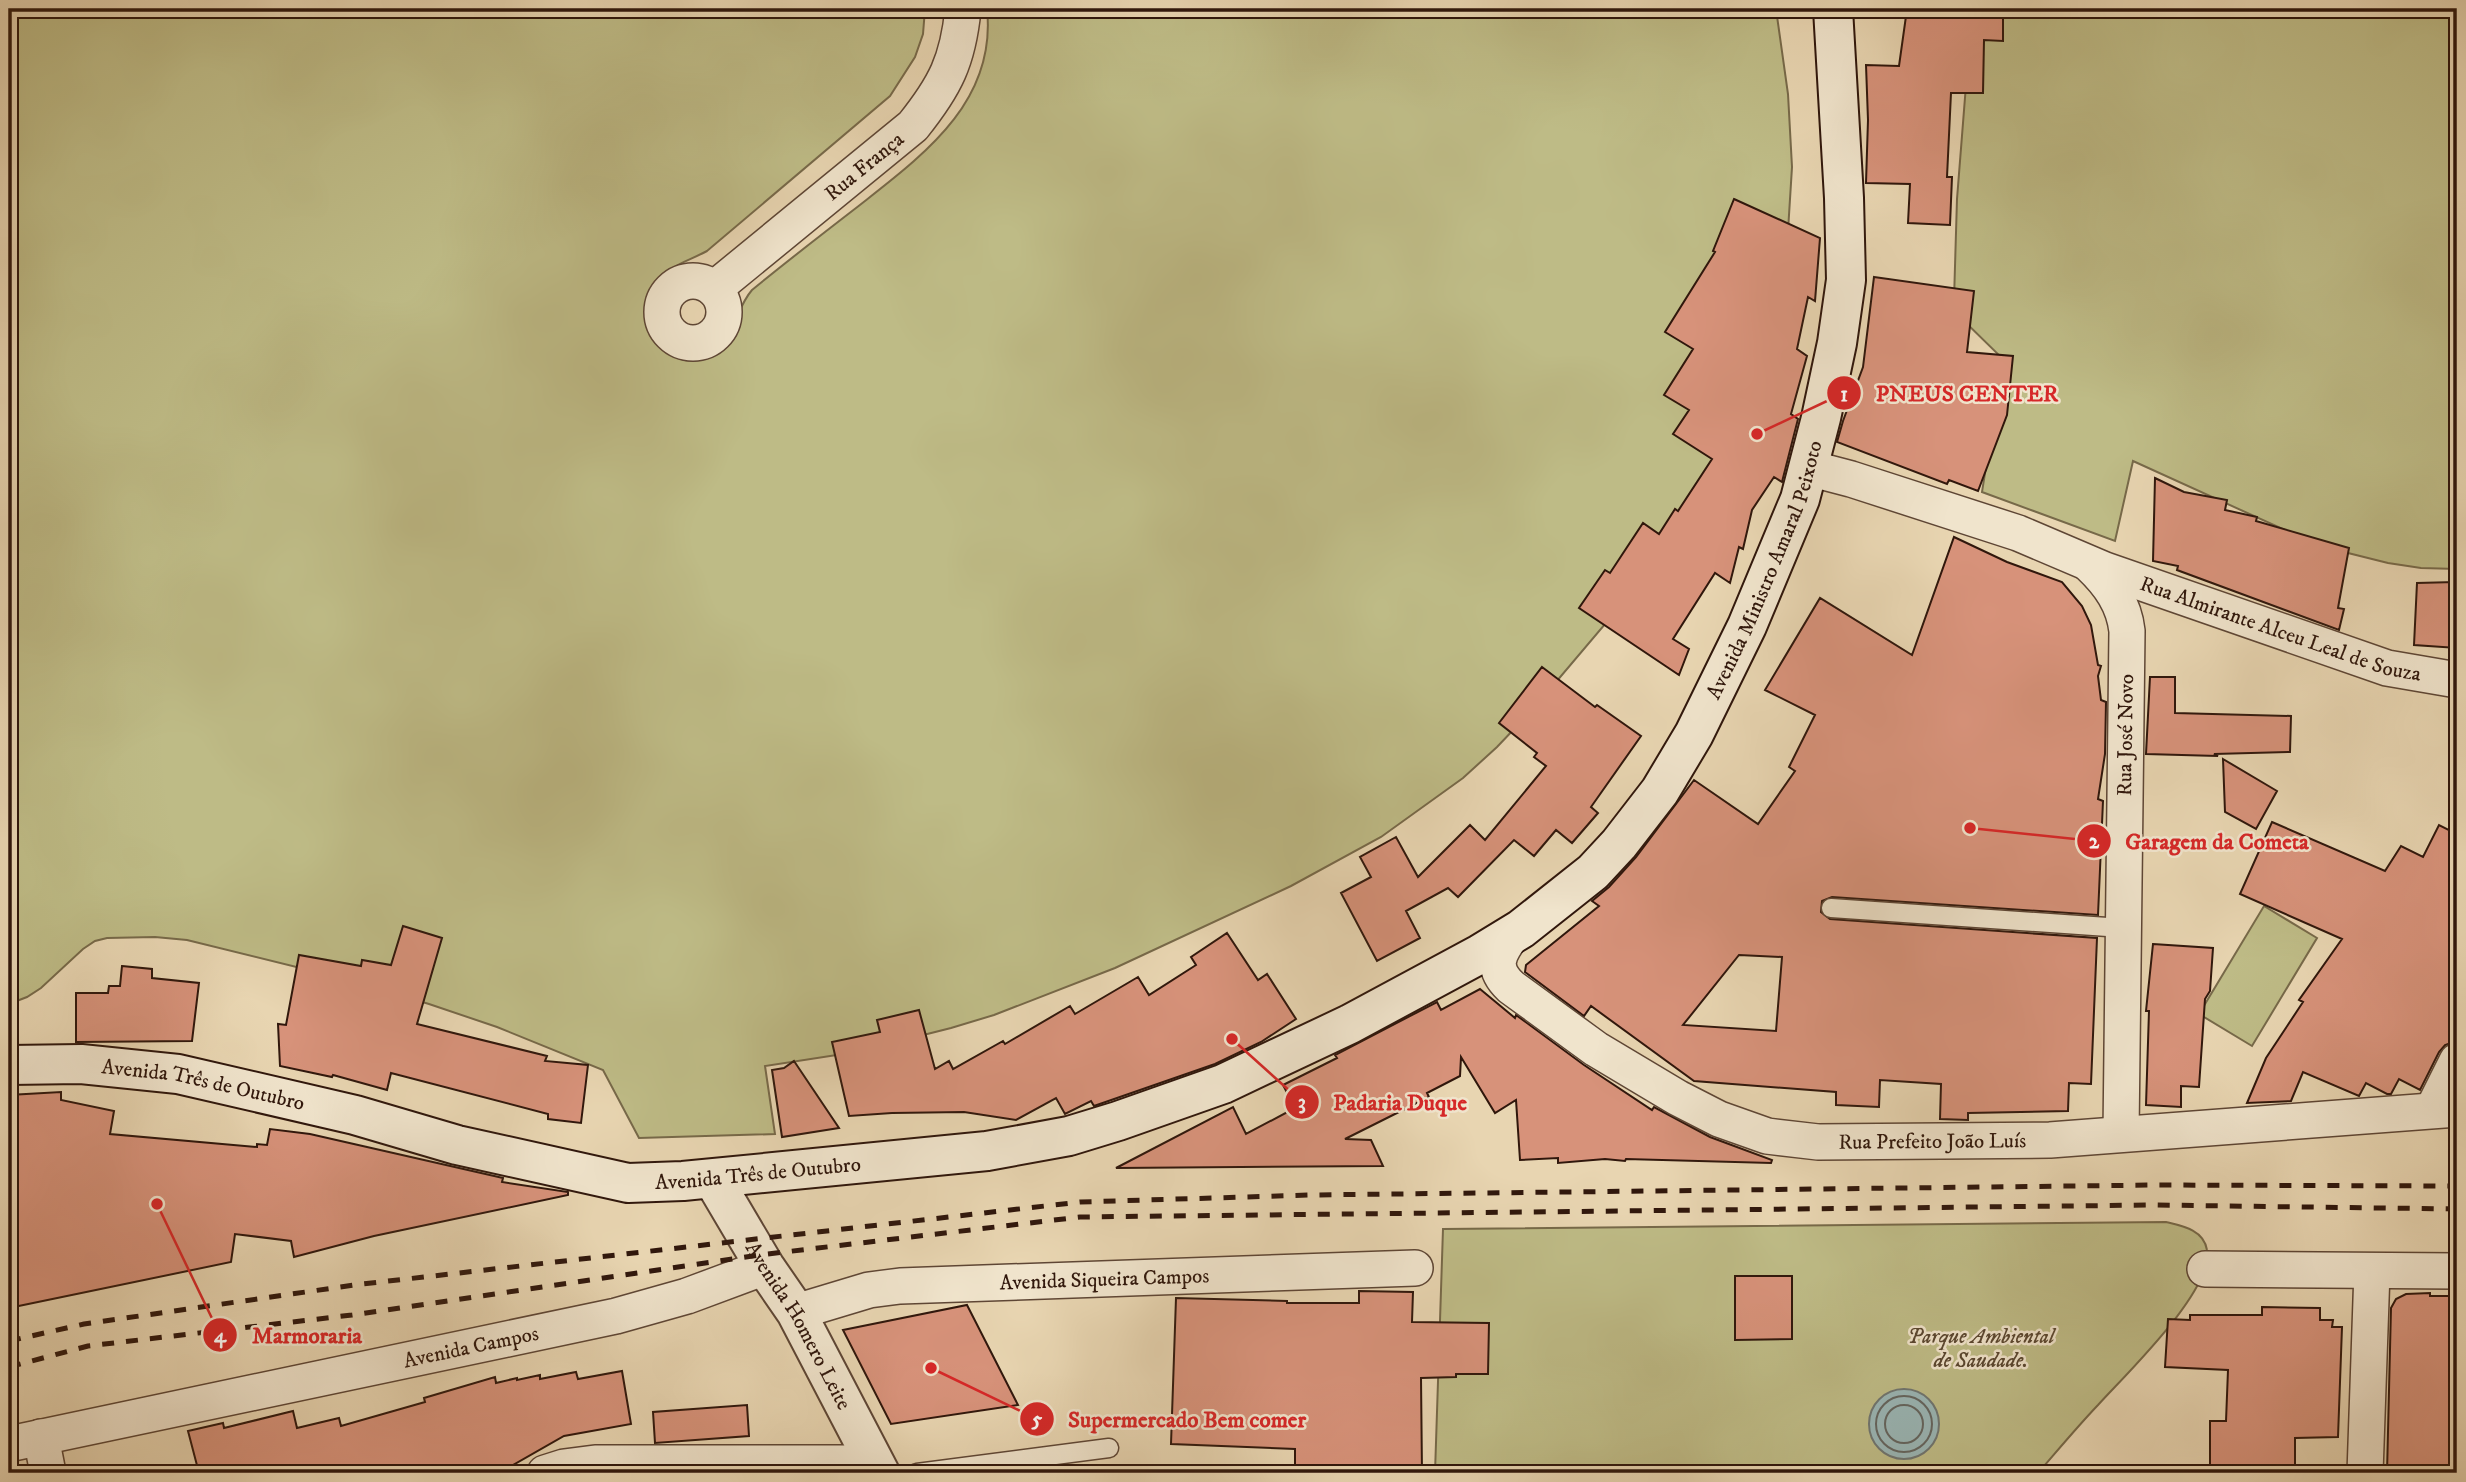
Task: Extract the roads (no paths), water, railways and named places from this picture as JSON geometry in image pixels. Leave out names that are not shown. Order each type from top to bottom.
[{"type":"main road","name":"Avenida Ministro Amaral Peixoto","points":[[1497,955],[1593,872],[1619,844],[1660,791],[1694,734],[1747,626],[1800,499],[1837,343],[1846,280],[1833,9]]},
{"type":"main road","name":"Avenida Três de Outubro","points":[[9,1065],[81,1064],[178,1074],[355,1115],[457,1145],[628,1183],[713,1179],[987,1151],[1069,1136],[1223,1084],[1350,1024],[1440,976],[1497,955]]},
{"type":"main road","name":"Avenida Homero Leite","points":[[713,1179],[796,1312],[877,1468]]},
{"type":"street","name":"Rua França","points":[[714,289],[913,126],[936,98],[952,67],[961,34],[963,9]]},
{"type":"street","name":"Rua José Novo","points":[[1809,468],[1987,522],[2095,565],[2114,593],[2124,615],[2127,632],[2121,1134]]},
{"type":"street","name":"Rua Almirante Alceu Leal de Souza","points":[[2095,565],[2387,668],[2457,680]]},
{"type":"street","name":"Rua Prefeito João Luís","points":[[1497,955],[1555,1021],[1596,1049],[1678,1098],[1720,1119],[1767,1136],[1818,1142],[2050,1140],[2445,1109]]},
{"type":"street","points":[[2445,1109],[2457,1061]]},
{"type":"street","name":"Avenida Campos","points":[[25,1441],[616,1316],[688,1296],[765,1266]]},
{"type":"street","name":"Avenida Siqueira Campos","points":[[796,1312],[869,1290],[900,1286],[1415,1268]]},
{"type":"street","points":[[2205,1269],[2457,1271]]},
{"type":"street","points":[[2365,1473],[2372,1272]]},
{"type":"street","points":[[25,1441],[48,1473]]},
{"type":"street","points":[[545,1473],[564,1467],[595,1463],[877,1468]]},
{"type":"lane","points":[[1831,908],[2122,928]]},
{"type":"lane","points":[[917,1473],[1109,1448]]},
{"type":"water","points":[[1904,1389],[1929,1399],[1939,1424],[1929,1449],[1904,1459],[1879,1449],[1869,1424],[1879,1399]]},
{"type":"railway","points":[[9,1341],[84,1324],[354,1285],[1080,1202],[1311,1195],[2156,1185],[2457,1186]]},
{"type":"railway","points":[[9,1367],[88,1346],[352,1315],[759,1255],[1080,1217],[2155,1205],[2457,1209]]},
{"type":"place","name":"PNEUS CENTER","points":[[1757,434]]},
{"type":"place","name":"Garagem da Cometa","points":[[1970,828]]},
{"type":"place","name":"Padaria Duque","points":[[1232,1039]]},
{"type":"place","name":"Marmoraria","points":[[157,1204]]},
{"type":"place","name":"Supermercado Bem comer","points":[[931,1368]]},
{"type":"park label","name":"Parque Ambiental de Saudade.","points":[[1981,1348]]}]
